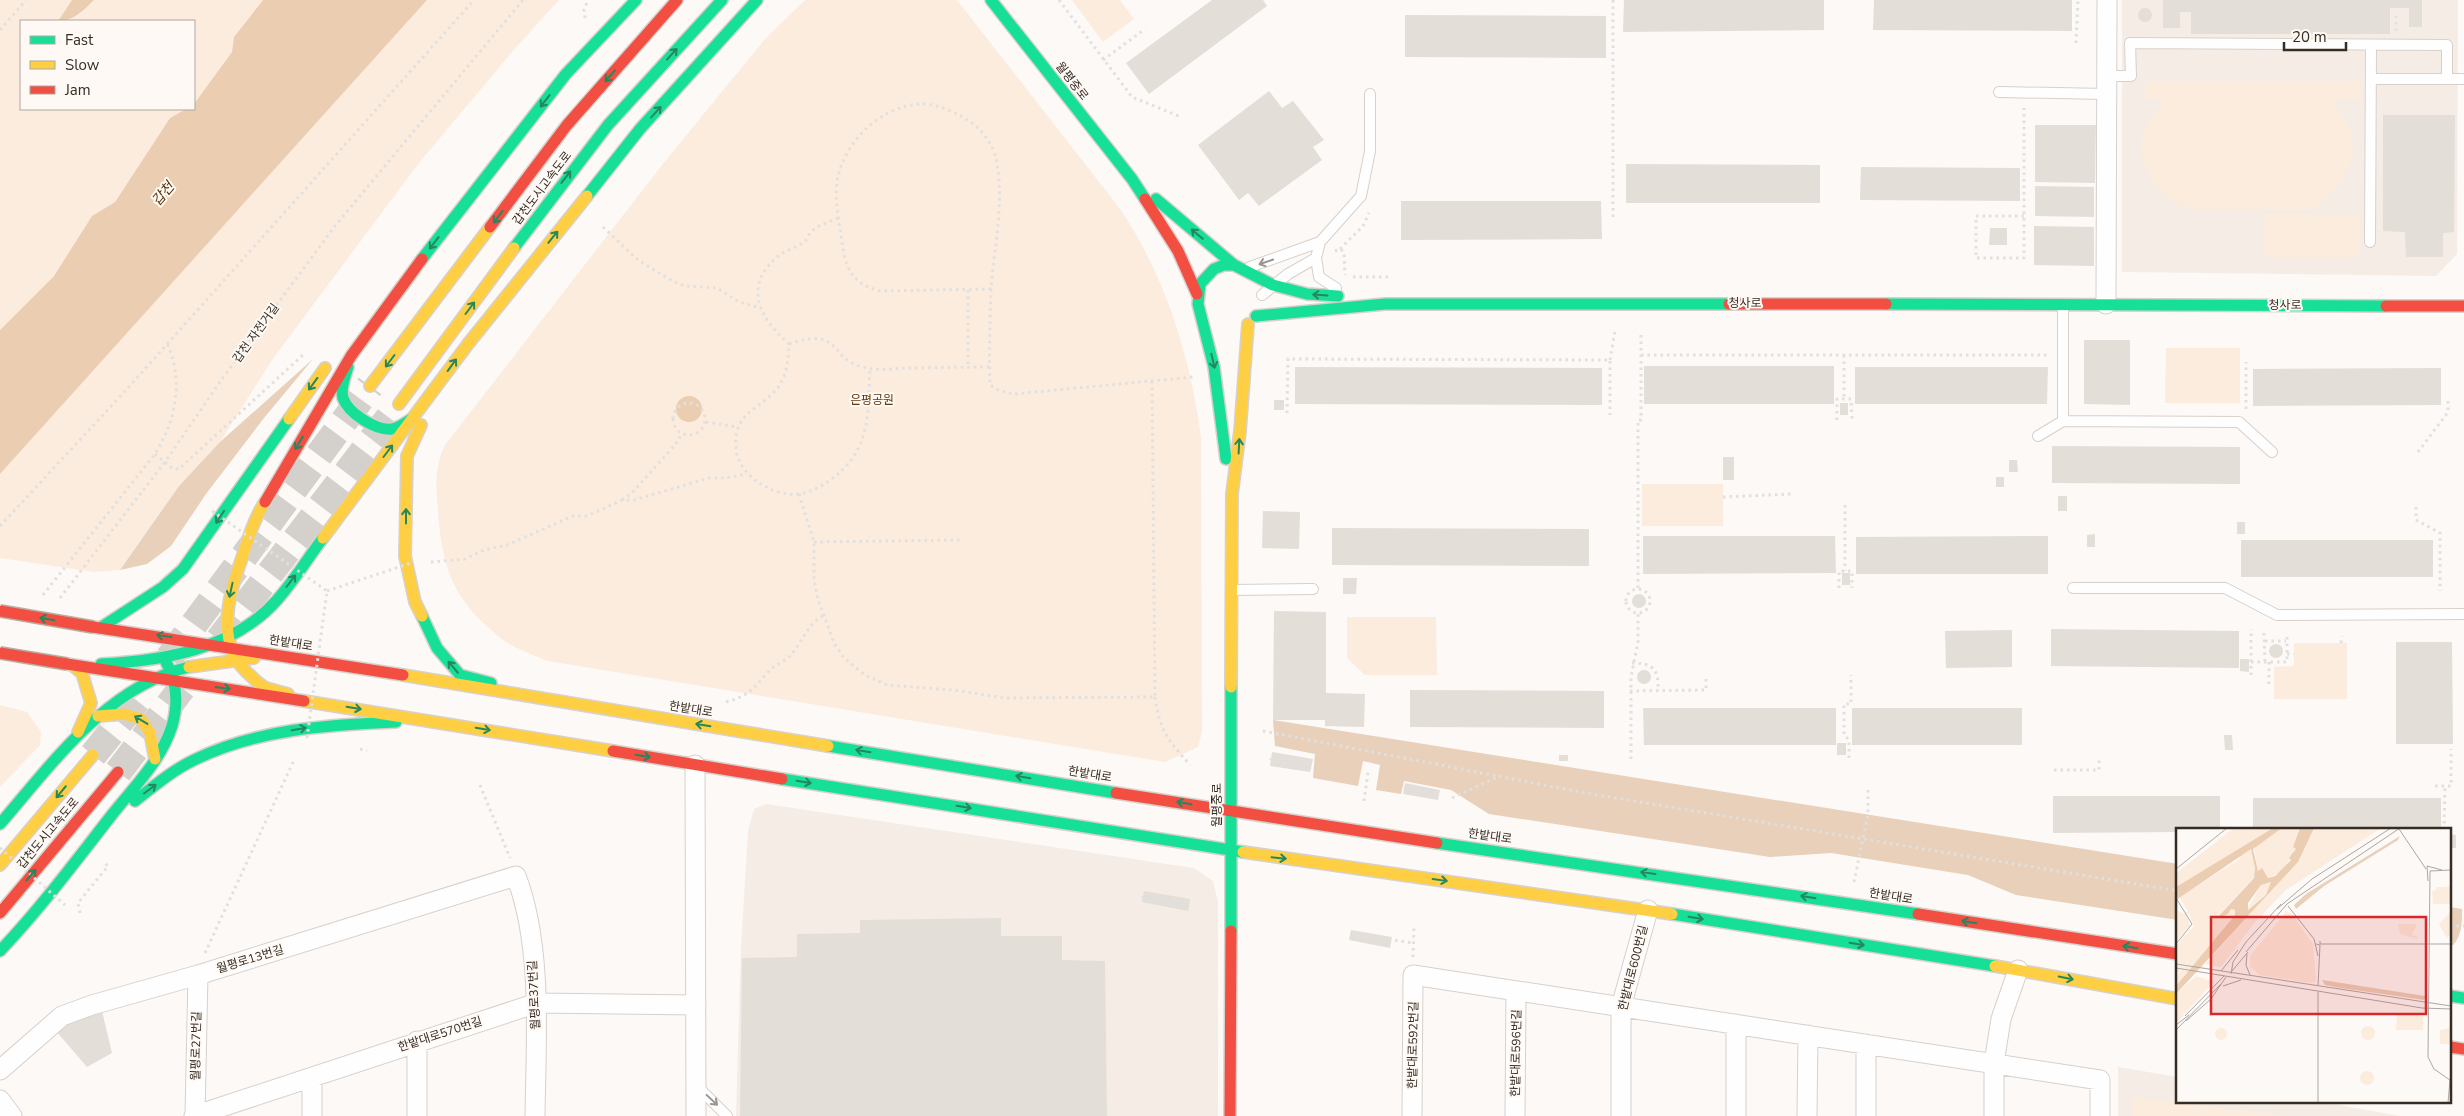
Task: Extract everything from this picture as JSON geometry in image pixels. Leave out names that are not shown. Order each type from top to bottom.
[{"type":"street","points":[[306,700],[264,687],[246,672],[237,660],[229,641],[226,619],[232,585],[257,515],[350,356],[398,289],[566,74],[636,0]]},
{"type":"street","name":"갑천도시고속도로","points":[[370,386],[567,125],[677,0]]},
{"type":"street","name":"갑천도시고속도로","points":[[399,404],[549,200],[608,125],[722,0]]},
{"type":"street","points":[[229,641],[276,600],[442,380],[640,129],[757,0]]},
{"type":"street","name":"월평중로","points":[[991,0],[1132,179]]},
{"type":"street","points":[[2106,304],[2107,0]]},
{"type":"street","points":[[1132,179],[1244,270],[1259,285],[1262,295],[1260,306],[1247,323],[1239,454],[1232,494]]},
{"type":"street","points":[[1132,179],[1178,251],[1197,294],[1214,367],[1232,494]]},
{"type":"street","points":[[1197,294],[1200,284],[1214,269],[1224,266],[1244,270],[1273,285],[1307,294],[1350,297],[1385,304]]},
{"type":"street","points":[[1247,323],[1274,313],[1337,310],[1385,304]]},
{"type":"street","name":"청사로","points":[[1385,304],[2464,306]]},
{"type":"street","points":[[1202,314],[1217,327]]},
{"type":"street","points":[[350,356],[343,386],[345,402],[372,424],[391,429],[413,418]]},
{"type":"street","points":[[97,627],[163,587],[183,569],[328,364],[350,356]]},
{"type":"street","points":[[442,380],[407,456],[406,556],[415,602],[437,648],[460,675],[547,699]]},
{"type":"street","name":"월평중로","points":[[1230,1116],[1232,494]]},
{"type":"street","name":"한밭대로","points":[[0,611],[212,644],[229,641],[315,660],[1232,812],[1647,872],[2176,954]]},
{"type":"street","points":[[0,951],[89,845],[155,759],[168,735],[174,716],[178,689],[174,676],[163,658],[118,630]]},
{"type":"street","points":[[70,665],[163,658],[212,644]]},
{"type":"street","points":[[0,653],[156,678],[174,676],[237,660],[258,658],[315,660]]},
{"type":"street","points":[[70,665],[82,673],[91,704],[70,747]]},
{"type":"street","points":[[174,676],[695,765],[1184,841],[1231,851],[1648,910],[2018,970],[2176,999]]},
{"type":"street","points":[[0,824],[98,716],[121,697],[156,678]]},
{"type":"street","points":[[98,716],[128,714],[140,718],[149,726],[153,737],[155,759]]},
{"type":"street","points":[[89,845],[142,795],[185,763],[248,738],[333,723],[435,721]]},
{"type":"street","name":"갑천도시고속도로","points":[[0,865],[93,755]]},
{"type":"street","points":[[695,765],[696,1116]]},
{"type":"street","name":"갑천도시고속도로","points":[[0,913],[118,772]]},
{"type":"street","name":"월평로13번길","points":[[0,1070],[62,1016],[92,1004],[200,966],[513,868]]},
{"type":"street","name":"월평로37번길","points":[[513,868],[526,903],[537,1003],[535,1116]]},
{"type":"street","name":"한밭대로600번길","points":[[1621,1116],[1621,1007],[1648,910]]},
{"type":"street","name":"월평로27번길","points":[[195,1116],[200,966]]},
{"type":"street","points":[[1994,1116],[1994,1063],[2001,1019],[2018,970]]},
{"type":"street","points":[[1413,975],[2100,1080],[2100,1116]]},
{"type":"street","name":"한밭대로592번길","points":[[1412,1116],[1413,975]]},
{"type":"street","name":"한밭대로596번길","points":[[1515,1116],[1516,990]]},
{"type":"street","name":"한밭대로570번길","points":[[195,1116],[417,1041],[537,1003],[696,1004]]},
{"type":"street","points":[[1736,1024],[1736,1116]]},
{"type":"street","points":[[1807,1116],[1808,1035]]},
{"type":"street","points":[[417,1041],[417,1116]]},
{"type":"street","points":[[1866,1044],[1866,1116]]},
{"type":"street","points":[[312,1077],[312,1116]]},
{"type":"street","points":[[0,1100],[12,1116]]},
{"type":"lane","points":[[1999,92],[2106,85],[2131,76],[2130,44],[2447,45],[2447,79]]},
{"type":"lane","points":[[2370,242],[2371,44]]},
{"type":"lane","points":[[2371,78],[2464,79]]},
{"type":"lane","points":[[1350,297],[1319,277],[1316,258],[1320,242],[1361,196],[1370,151],[1370,94]]},
{"type":"lane","points":[[1244,270],[1320,242]]},
{"type":"lane","points":[[1262,295],[1273,285],[1316,258]]},
{"type":"lane","points":[[2063,304],[2063,421]]},
{"type":"lane","points":[[2038,436],[2063,421],[2239,422],[2272,452]]},
{"type":"lane","points":[[2073,588],[2225,588],[2277,614],[2464,614]]},
{"type":"lane","points":[[1232,590],[1313,589]]},
{"type":"lane","points":[[696,1085],[727,1116]]},
{"type":"path","points":[[0,30],[26,0]]},
{"type":"path","points":[[0,526],[167,343],[474,0]]},
{"type":"path","name":"갑천 자전거길","points":[[56,604],[165,462],[222,378],[335,226],[523,0]]},
{"type":"path","points":[[586,23],[584,10],[588,0]]},
{"type":"path","points":[[1059,0],[1132,97],[1146,105],[1181,117]]},
{"type":"path","points":[[1613,0],[1614,217]]},
{"type":"path","points":[[2076,43],[2078,0]]},
{"type":"path","points":[[1104,60],[1144,30]]},
{"type":"path","points":[[991,289],[880,291],[864,287],[852,277],[847,264],[838,218],[837,181],[844,160],[854,143],[864,131],[884,115],[921,104],[953,112],[974,124],[988,141],[995,157],[998,174],[998,235],[991,289],[990,385],[1000,392],[1014,394],[1198,376]]},
{"type":"path","points":[[2024,108],[2024,216],[2024,258],[1976,258],[1976,216],[2024,216]]},
{"type":"path","points":[[1334,252],[1340,249],[1363,226],[1370,209]]},
{"type":"path","points":[[789,344],[768,323],[757,293],[758,285],[768,266],[779,255],[806,241],[811,232],[820,226],[838,218]]},
{"type":"path","points":[[603,227],[638,260],[674,282],[686,286],[717,288],[739,302],[761,308]]},
{"type":"path","points":[[1340,249],[1344,252],[1345,277],[1390,277]]},
{"type":"path","points":[[968,290],[968,367]]},
{"type":"path","points":[[1610,415],[1610,360],[1616,331]]},
{"type":"path","points":[[1638,588],[1640,523],[1638,420],[1641,420],[1641,331]]},
{"type":"path","points":[[789,344],[814,338],[823,339],[832,344],[852,362],[870,369],[989,367]]},
{"type":"path","points":[[41,597],[155,454],[171,425],[175,407],[175,369],[167,343]]},
{"type":"path","points":[[789,344],[786,370],[776,390],[746,413],[738,427],[736,451],[747,474],[776,490],[799,494],[820,486],[831,479],[851,460],[858,448],[868,419],[870,369]]},
{"type":"path","points":[[155,454],[173,469],[180,469],[311,347]]},
{"type":"path","points":[[1641,355],[2053,355]]},
{"type":"path","points":[[1844,355],[1844,399]]},
{"type":"path","points":[[1287,413],[1288,359],[1610,360]]},
{"type":"path","points":[[2246,362],[2246,410]]},
{"type":"path","points":[[1152,379],[1155,698],[1158,720],[1165,735],[1190,765]]},
{"type":"path","points":[[2418,452],[2448,412],[2448,398]]},
{"type":"path","points":[[1837,420],[1837,399],[1851,399],[1852,420]]},
{"type":"path","points":[[687,403],[695,404],[704,412],[706,422],[702,431],[695,435],[682,434],[675,428],[674,412],[680,406],[687,403]]},
{"type":"path","points":[[706,422],[738,427]]},
{"type":"path","points":[[431,562],[466,559],[484,550],[507,545],[572,516],[587,516],[599,512],[631,494],[675,445],[682,434]]},
{"type":"path","points":[[622,500],[634,500],[709,478],[738,477],[747,474]]},
{"type":"path","points":[[799,494],[814,542],[814,579],[818,600],[834,643],[844,658],[865,675],[887,685],[953,690],[1005,698],[1155,698]]},
{"type":"path","points":[[1723,497],[1792,494]]},
{"type":"path","points":[[1845,505],[1845,571]]},
{"type":"path","points":[[2416,507],[2416,520],[2440,533],[2440,591]]},
{"type":"path","points":[[212,511],[327,591]]},
{"type":"path","points":[[814,542],[960,540]]},
{"type":"path","points":[[327,591],[411,563]]},
{"type":"path","points":[[1839,588],[1839,571],[1852,571],[1852,588]]},
{"type":"path","points":[[1638,588],[1644,590],[1651,600],[1645,612],[1638,614],[1632,612],[1625,601],[1627,594],[1638,588]]},
{"type":"path","points":[[307,738],[327,591]]},
{"type":"path","points":[[1631,759],[1630,691],[1632,663],[1638,642],[1638,614]]},
{"type":"path","points":[[726,702],[743,698],[758,685],[769,671],[790,656],[814,622],[825,615]]},
{"type":"path","points":[[2251,629],[2251,675]]},
{"type":"path","points":[[2264,633],[2269,688]]},
{"type":"path","points":[[2251,662],[2283,665],[2287,662],[2287,636]]},
{"type":"path","points":[[2341,642],[2342,636]]},
{"type":"path","points":[[2264,642],[2287,642]]},
{"type":"path","points":[[2287,654],[2294,654]]},
{"type":"path","points":[[1632,663],[1647,663],[1654,670],[1658,679],[1658,691]]},
{"type":"path","points":[[1849,758],[1848,740],[1844,735],[1844,704],[1850,704],[1850,675]]},
{"type":"path","points":[[1630,691],[1706,690],[1706,676]]},
{"type":"path","points":[[1263,732],[1497,777],[1863,840],[2176,891]]},
{"type":"path","points":[[2435,786],[2451,786],[2451,749]]},
{"type":"path","points":[[1311,769],[1276,762],[1271,759],[1277,757],[1312,764]]},
{"type":"path","points":[[200,966],[295,758]]},
{"type":"path","points":[[2054,770],[2099,770],[2099,760]]},
{"type":"path","points":[[1364,802],[1368,772]]},
{"type":"path","points":[[1452,798],[1497,777]]},
{"type":"path","points":[[480,785],[513,868]]},
{"type":"path","points":[[2444,828],[2445,786]]},
{"type":"path","points":[[1404,788],[1439,795]]},
{"type":"path","points":[[1854,883],[1868,814],[1868,789]]},
{"type":"path","points":[[0,848],[65,906]]},
{"type":"path","points":[[1189,907],[1147,900],[1143,897],[1148,895],[1190,903]]},
{"type":"path","points":[[78,903],[80,913]]},
{"type":"path","points":[[1413,975],[1414,927]]},
{"type":"path","points":[[1350,934],[1414,943]]},
{"type":"shaded area","points":[[2122,0],[2458,0],[2457,254],[2436,276],[2122,272]]},
{"type":"shaded area","points":[[313,359],[264,418],[206,494],[171,546],[147,564],[120,570],[179,486],[220,442]]},
{"type":"shaded area","points":[[1273,720],[2176,864],[2176,920],[2016,895],[1968,875],[1831,853],[1770,857],[1489,814],[1451,790],[1404,781],[1401,794],[1376,790],[1380,765],[1363,761],[1358,786],[1313,778],[1315,754],[1275,746]]},
{"type":"shaded area","points":[[766,804],[1194,868],[1213,881],[1218,902],[1218,1116],[736,1116],[741,947],[748,831],[754,809]]},
{"type":"shaded area","points":[[2452,907],[2462,909],[2459,935],[2452,946]]},
{"type":"shaded area","points":[[2118,1067],[2176,1077],[2176,1104],[2333,1104],[2400,1116],[2118,1116]]},
{"type":"green space","points":[[0,0],[72,0],[59,20],[20,20],[20,110],[184,110],[170,118],[115,202],[92,216],[54,276],[0,330]]},
{"type":"green space","points":[[94,0],[263,0],[234,37],[232,52],[195,103],[195,20],[67,20],[79,15]]},
{"type":"green space","points":[[427,0],[559,0],[511,53],[418,164],[272,360],[220,442],[179,486],[120,570],[94,572],[0,558],[0,474]]},
{"type":"green space","name":"은평공원","points":[[805,0],[957,0],[1121,210],[1137,236],[1151,263],[1174,320],[1191,379],[1201,438],[1202,732],[1198,747],[1165,762],[548,661],[516,648],[501,639],[475,615],[450,576],[442,546],[436,486],[437,470],[445,445],[666,160],[765,39]]},
{"type":"green space","points":[[1072,0],[1120,0],[1134,19],[1103,42]]},
{"type":"green space","points":[[2145,81],[2360,82],[2360,99],[2330,99],[2343,117],[2352,138],[2353,149],[2347,170],[2335,189],[2319,204],[2310,209],[2291,211],[2253,209],[2208,210],[2185,207],[2174,202],[2164,194],[2148,173],[2143,161],[2141,149],[2142,136],[2147,124],[2165,100],[2145,99]]},
{"type":"green space","points":[[2265,214],[2360,215],[2360,258],[2264,257]]},
{"type":"green space","points":[[2166,348],[2240,348],[2240,403],[2165,403]]},
{"type":"green space","points":[[1642,484],[1723,484],[1723,526],[1642,526]]},
{"type":"green space","points":[[1347,617],[1436,617],[1437,675],[1365,675],[1347,658]]},
{"type":"green space","points":[[2294,643],[2347,643],[2347,699],[2274,699],[2274,667],[2294,666]]},
{"type":"green space","points":[[0,705],[27,712],[41,732],[40,745],[0,787]]},
{"type":"green space","points":[[2131,1097],[2281,1116],[2131,1116]]},
{"type":"water","points":[[72,0],[94,0],[74,17],[66,20],[59,20]]},
{"type":"water","name":"갑천","points":[[263,0],[427,0],[0,474],[0,330],[54,276],[92,216],[115,202],[170,118],[184,110],[195,110],[195,103],[232,52],[234,37]]},
{"type":"water","points":[[689,396],[698,400],[702,409],[698,418],[689,422],[680,418],[676,409],[680,400]]},
{"type":"building","points":[[1212,0],[1263,0],[1267,6],[1149,94],[1126,63]]},
{"type":"building","points":[[1624,0],[1824,0],[1824,30],[1623,32]]},
{"type":"building","points":[[1874,0],[2072,0],[2072,31],[1873,30]]},
{"type":"building","points":[[2163,0],[2422,0],[2422,27],[2409,27],[2409,8],[2390,8],[2390,34],[2191,34],[2191,12],[2180,12],[2180,28],[2163,28]]},
{"type":"building","points":[[2145,8],[2150,10],[2152,15],[2150,20],[2145,22],[2140,20],[2138,15],[2140,10]]},
{"type":"building","points":[[1405,15],[1606,16],[1606,58],[1405,57]]},
{"type":"building","points":[[1269,91],[1282,108],[1293,101],[1324,140],[1313,147],[1322,160],[1259,206],[1248,193],[1239,200],[1198,145]]},
{"type":"building","points":[[2383,115],[2455,115],[2454,232],[2443,233],[2443,257],[2406,257],[2405,232],[2383,231]]},
{"type":"building","points":[[2035,125],[2096,125],[2095,183],[2035,182]]},
{"type":"building","points":[[1626,164],[1820,165],[1820,203],[1626,203]]},
{"type":"building","points":[[1861,167],[2020,168],[2020,201],[1860,200]]},
{"type":"building","points":[[2035,186],[2094,187],[2094,217],[2035,216]]},
{"type":"building","points":[[1401,201],[1601,201],[1602,239],[1401,240]]},
{"type":"building","points":[[2034,226],[2094,227],[2094,266],[2034,265]]},
{"type":"building","points":[[1990,228],[2007,228],[2007,245],[1989,245]]},
{"type":"building","points":[[2084,340],[2130,340],[2130,405],[2084,404]]},
{"type":"building","points":[[1644,366],[1834,366],[1834,404],[1644,404]]},
{"type":"building","points":[[1295,367],[1602,368],[1602,405],[1295,404]]},
{"type":"building","points":[[1855,367],[2048,367],[2047,404],[1855,404]]},
{"type":"building","points":[[2441,368],[2441,405],[2253,406],[2253,369]]},
{"type":"building","points":[[1274,400],[1284,400],[1284,410],[1274,410]]},
{"type":"building","points":[[1840,403],[1848,403],[1848,415],[1840,415]]},
{"type":"building","points":[[2052,446],[2240,447],[2240,484],[2052,483]]},
{"type":"building","points":[[1723,457],[1734,457],[1734,480],[1723,480]]},
{"type":"building","points":[[2009,460],[2017,460],[2018,472],[2009,472]]},
{"type":"building","points":[[1996,477],[2004,477],[2004,487],[1996,487]]},
{"type":"building","points":[[2058,496],[2067,496],[2067,511],[2058,511]]},
{"type":"building","points":[[1263,511],[1300,512],[1299,549],[1262,548]]},
{"type":"building","points":[[2237,522],[2245,522],[2245,534],[2237,534]]},
{"type":"building","points":[[1332,528],[1589,529],[1589,566],[1332,565]]},
{"type":"building","points":[[2095,534],[2095,547],[2087,547],[2087,535]]},
{"type":"building","points":[[1643,536],[1835,536],[1836,573],[1643,574]]},
{"type":"building","points":[[2048,536],[2048,574],[1856,574],[1856,537]]},
{"type":"building","points":[[2241,540],[2433,540],[2433,577],[2241,577]]},
{"type":"building","points":[[1842,573],[1850,573],[1850,585],[1842,585]]},
{"type":"building","points":[[1343,578],[1357,578],[1356,594],[1343,594]]},
{"type":"building","points":[[1636,594],[1642,594],[1646,601],[1642,608],[1636,608],[1632,604],[1632,598]]},
{"type":"building","points":[[1274,611],[1326,612],[1326,693],[1365,694],[1364,727],[1325,726],[1325,720],[1273,720]]},
{"type":"building","points":[[2051,629],[2239,631],[2239,668],[2051,666]]},
{"type":"building","points":[[2012,630],[2012,667],[1946,668],[1945,631]]},
{"type":"building","points":[[2396,642],[2452,642],[2453,744],[2396,744]]},
{"type":"building","points":[[2273,644],[2279,644],[2283,651],[2279,658],[2273,658],[2269,654],[2269,648]]},
{"type":"building","points":[[2240,659],[2249,659],[2249,672],[2240,671]]},
{"type":"building","points":[[1641,670],[1647,670],[1651,677],[1647,684],[1641,684],[1637,680],[1637,674]]},
{"type":"building","points":[[1410,690],[1604,691],[1604,728],[1410,727]]},
{"type":"building","points":[[1643,708],[1836,708],[1836,745],[1644,745]]},
{"type":"building","points":[[1852,708],[2022,708],[2022,745],[1852,745]]},
{"type":"building","points":[[2224,735],[2232,735],[2233,750],[2225,750]]},
{"type":"building","points":[[1837,743],[1846,743],[1846,755],[1837,755]]},
{"type":"building","points":[[1272,752],[1313,759],[1310,772],[1270,766]]},
{"type":"building","points":[[1559,755],[1568,755],[1568,761],[1559,761]]},
{"type":"building","points":[[1405,783],[1440,790],[1438,800],[1403,794]]},
{"type":"building","points":[[2053,796],[2220,796],[2220,828],[2176,828],[2176,832],[2053,833]]},
{"type":"building","points":[[2253,798],[2441,798],[2441,828],[2253,828]]},
{"type":"building","points":[[2452,834],[2456,835],[2456,848],[2452,848]]},
{"type":"building","points":[[1144,891],[1190,899],[1188,911],[1142,902]]},
{"type":"building","points":[[1001,918],[1001,936],[1062,936],[1062,960],[1105,961],[1107,1116],[740,1116],[742,958],[797,957],[797,934],[860,933],[860,920]]},
{"type":"building","points":[[1351,930],[1392,937],[1390,948],[1349,940]]},
{"type":"building","points":[[101,1007],[112,1053],[87,1067],[56,1031],[75,1013]]},
{"type":"tunnel","points":[[169,658],[370,386]]},
{"type":"tunnel","points":[[219,640],[395,410]]},
{"type":"tunnel","points":[[118,772],[182,688]]},
{"type":"tunnel","points":[[93,755],[138,699]]},
{"type":"traffic: fast","points":[[422,259],[566,74],[636,0]]},
{"type":"traffic: fast","points":[[514,248],[608,125],[722,0]]},
{"type":"traffic: fast","points":[[587,196],[640,129],[757,0]]},
{"type":"traffic: fast","points":[[991,0],[1132,179],[1145,199]]},
{"type":"traffic: fast","points":[[1156,199],[1234,265]]},
{"type":"traffic: fast","points":[[1226,459],[1214,367],[1198,304],[1200,284],[1214,269],[1224,265],[1234,265],[1273,285],[1307,294],[1338,296]]},
{"type":"traffic: fast","points":[[1256,316],[1385,304],[1729,304]]},
{"type":"traffic: fast","points":[[1886,304],[2386,306]]},
{"type":"traffic: fast","points":[[348,367],[343,382],[342,394],[346,404],[356,415],[371,424],[386,429],[403,425],[413,418]]},
{"type":"traffic: fast","points":[[100,628],[163,587],[183,569],[289,419]]},
{"type":"traffic: fast","points":[[101,664],[149,660],[173,655],[219,641],[240,630],[260,617],[277,600],[323,538]]},
{"type":"traffic: fast","points":[[422,616],[437,648],[460,675],[491,683]]},
{"type":"traffic: fast","points":[[0,951],[57,885],[146,774],[161,751],[172,726],[176,709],[176,692],[165,660]]},
{"type":"traffic: fast","points":[[0,824],[61,753],[107,709],[132,691],[159,677],[189,667]]},
{"type":"traffic: fast","points":[[1231,687],[1231,931]]},
{"type":"traffic: fast","points":[[135,801],[186,764],[242,741],[318,727],[396,722]]},
{"type":"traffic: fast","points":[[828,746],[1116,793]]},
{"type":"traffic: fast","points":[[782,779],[1243,852]]},
{"type":"traffic: fast","points":[[1437,843],[1918,914]]},
{"type":"traffic: fast","points":[[1672,914],[1995,966]]},
{"type":"traffic: fast","points":[[2452,996],[2464,998]]},
{"type":"traffic: slow","points":[[323,538],[468,344],[587,196]]},
{"type":"traffic: slow","points":[[370,386],[490,227]]},
{"type":"traffic: slow","points":[[399,404],[514,248]]},
{"type":"traffic: slow","points":[[1231,687],[1232,494],[1240,431],[1248,324]]},
{"type":"traffic: slow","points":[[289,419],[325,368]]},
{"type":"traffic: slow","points":[[421,425],[407,456],[405,556],[415,602],[422,616]]},
{"type":"traffic: slow","points":[[265,502],[252,529],[232,588],[227,620],[228,636],[239,664],[253,678],[266,688],[288,694]]},
{"type":"traffic: slow","points":[[189,667],[254,658]]},
{"type":"traffic: slow","points":[[72,665],[82,673],[91,703],[78,732]]},
{"type":"traffic: slow","points":[[403,675],[828,746]]},
{"type":"traffic: slow","points":[[304,701],[613,751]]},
{"type":"traffic: slow","points":[[98,716],[124,714],[141,719],[150,733],[155,759]]},
{"type":"traffic: slow","points":[[0,865],[93,755]]},
{"type":"traffic: slow","points":[[1243,852],[1672,914]]},
{"type":"traffic: slow","points":[[1995,966],[2176,999]]},
{"type":"traffic: jam","points":[[490,227],[567,125],[677,0]]},
{"type":"traffic: jam","points":[[1145,199],[1178,251],[1197,294]]},
{"type":"traffic: jam","points":[[265,502],[351,356],[422,259]]},
{"type":"traffic: jam","points":[[1729,304],[1886,304]]},
{"type":"traffic: jam","points":[[2386,306],[2464,306]]},
{"type":"traffic: jam","points":[[0,611],[93,627]]},
{"type":"traffic: jam","points":[[93,627],[403,675]]},
{"type":"traffic: jam","points":[[0,653],[67,664]]},
{"type":"traffic: jam","points":[[67,664],[304,701]]},
{"type":"traffic: jam","points":[[613,751],[782,779]]},
{"type":"traffic: jam","points":[[0,913],[118,772]]},
{"type":"traffic: jam","points":[[1116,793],[1437,843]]},
{"type":"traffic: jam","points":[[1918,914],[2176,954]]},
{"type":"traffic: jam","points":[[1230,1116],[1231,931]]},
{"type":"traffic: jam","points":[[2452,1047],[2464,1049]]}]
